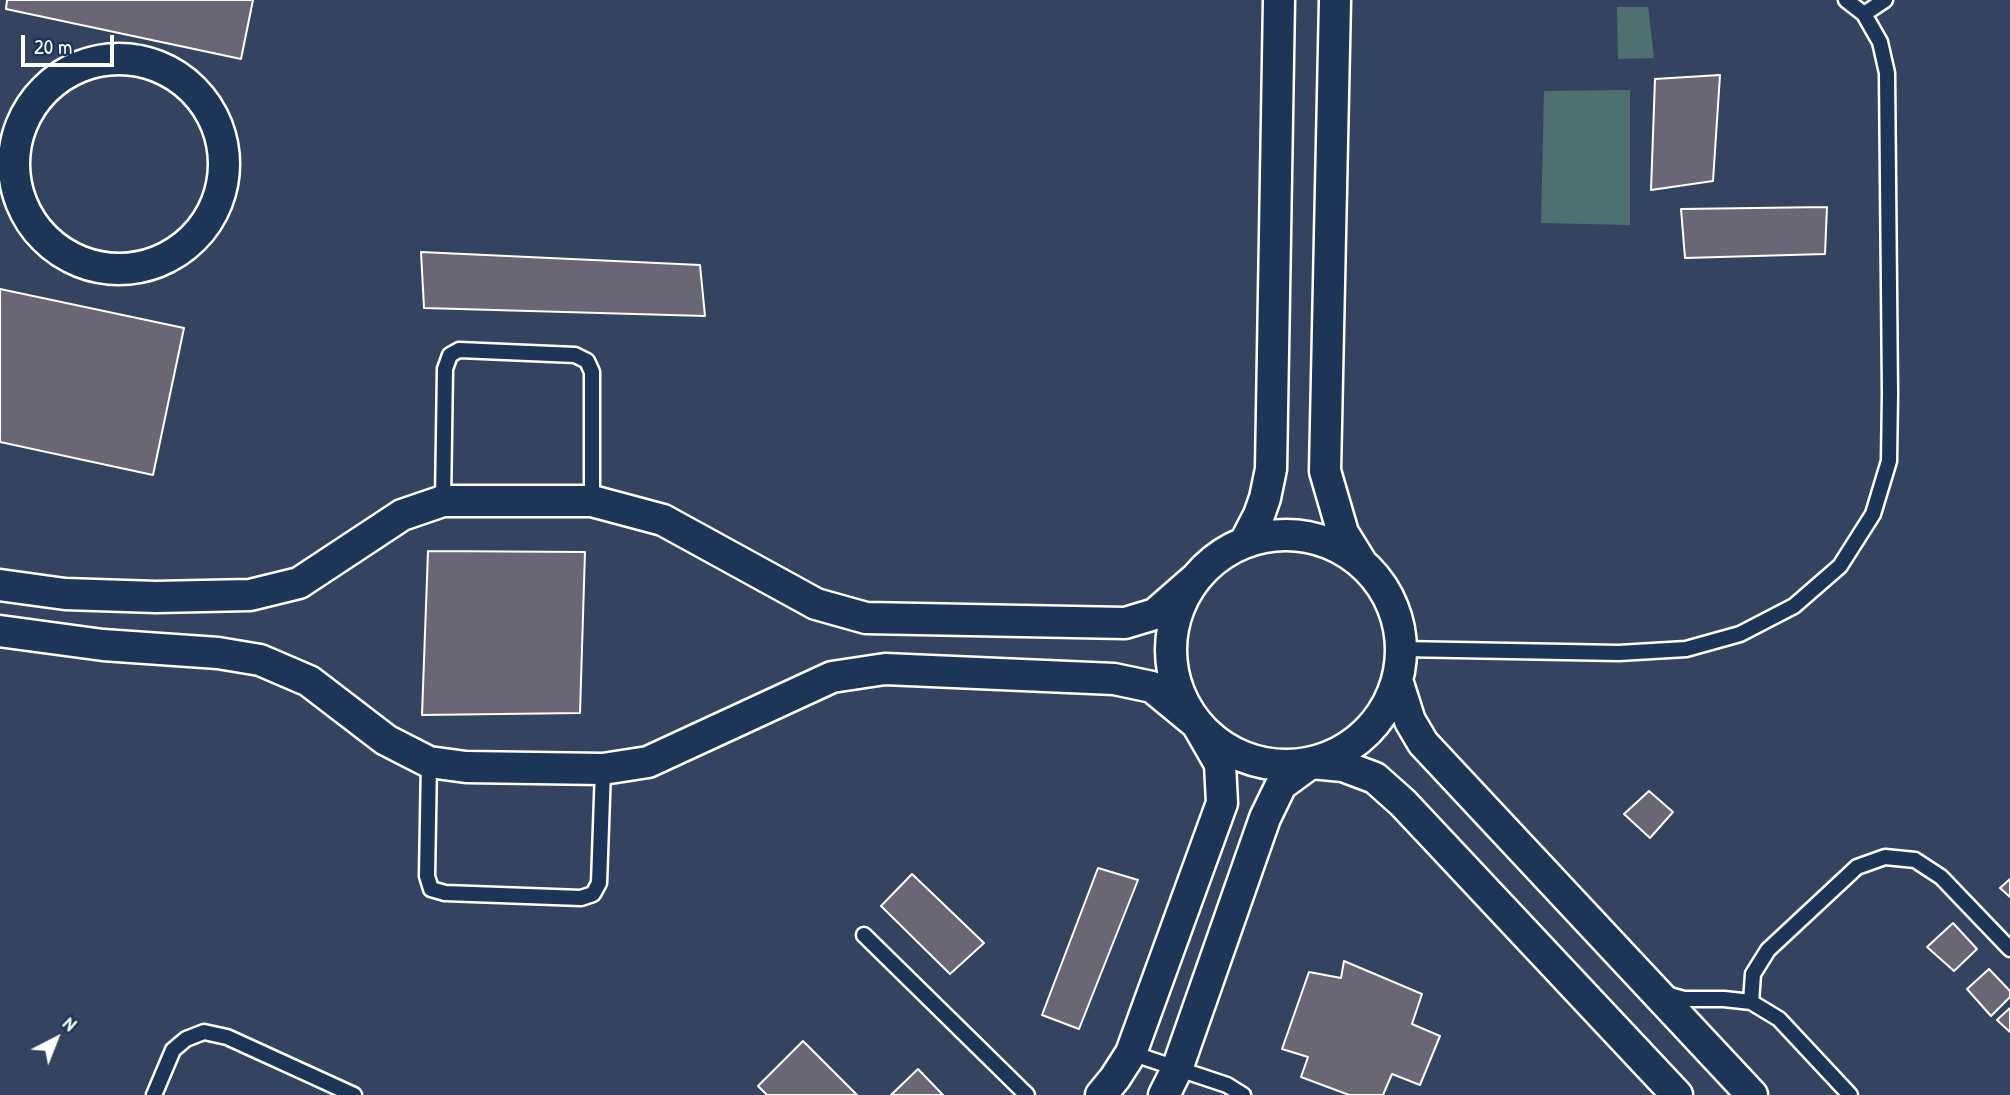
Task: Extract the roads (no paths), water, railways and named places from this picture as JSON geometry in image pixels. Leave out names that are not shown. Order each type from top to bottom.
[{"type":"street","points":[[1245,542],[1265,498],[1270,469],[1279,0]]},
{"type":"street","points":[[1170,1082],[1265,818],[1281,785],[1311,763],[1341,752],[1366,734],[1385,709],[1398,680],[1401,649],[1396,617],[1383,589],[1363,565],[1343,533],[1325,471],[1335,0]]},
{"type":"street","points":[[117,57],[152,63],[183,79],[207,105],[222,136],[225,172],[217,205],[198,235],[171,257],[138,268],[103,269],[70,257],[42,236],[22,207],[13,173],[8,137],[29,107],[53,80],[83,63],[117,57]]},
{"type":"street","points":[[0,584],[65,594],[156,597],[250,595],[299,583],[402,515],[443,501],[592,501],[663,520],[816,604],[866,618],[1125,623],[1155,614],[1217,557],[1245,542],[1275,535],[1307,537],[1337,547],[1363,565]]},
{"type":"street","points":[[1101,1095],[1131,1053],[1222,803],[1220,764],[1181,697],[1172,668],[1171,636],[1179,606],[1195,579]]},
{"type":"street","points":[[0,631],[103,645],[218,653],[260,660],[309,681],[386,740],[429,762],[466,767],[603,769],[648,762],[832,677],[885,669],[1114,679],[1152,687],[1221,746],[1249,759],[1280,765],[1311,763],[1343,766],[1375,778],[1403,803],[1677,1095]]},
{"type":"street","points":[[1398,680],[1410,721],[1423,743],[1752,1095]]},
{"type":"lane","points":[[1401,649],[1619,653],[1686,649],[1740,634],[1794,606],[1840,566],[1873,514],[1889,461],[1886,73],[1880,42],[1864,14],[1846,0]]},
{"type":"lane","points":[[1864,14],[1885,0]]},
{"type":"lane","points":[[443,501],[445,369],[450,355],[460,350],[575,355],[587,361],[592,372],[592,501]]},
{"type":"lane","points":[[429,762],[427,876],[431,889],[445,893],[581,898],[593,894],[600,883],[603,769]]},
{"type":"lane","points":[[1751,1002],[1754,975],[1769,950],[1857,867],[1885,857],[1914,860],[1941,877],[2010,949]]},
{"type":"lane","points":[[864,935],[1027,1095]]},
{"type":"lane","points":[[1654,990],[1684,999],[1751,1002],[1779,1019],[1850,1095]]},
{"type":"lane","points":[[154,1095],[173,1050],[186,1039],[204,1032],[228,1037],[354,1095]]},
{"type":"lane","points":[[1131,1053],[1170,1082],[1227,1085],[1243,1095]]}]
